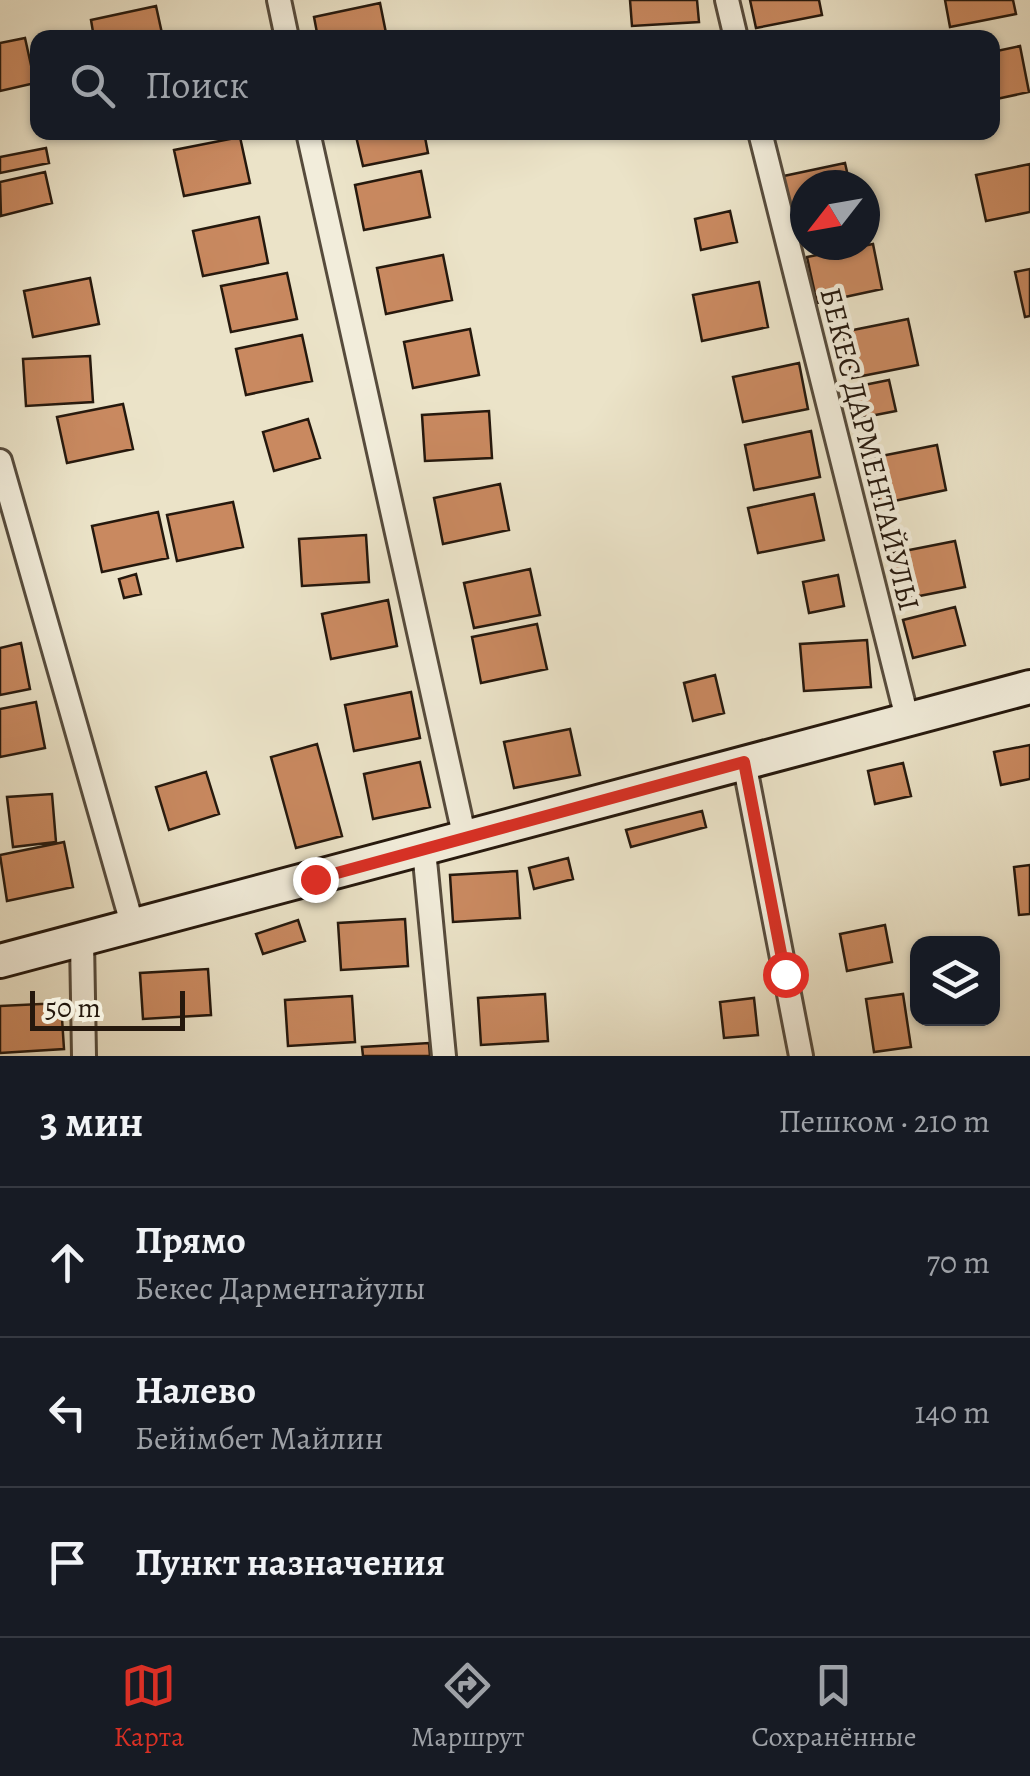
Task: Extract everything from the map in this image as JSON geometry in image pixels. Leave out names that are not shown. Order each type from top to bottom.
[{"type":"street","points":[[279,0],[285,30]]},
{"type":"street","points":[[726,0],[734,30]]},
{"type":"street","points":[[310,140],[466,840]]},
{"type":"street","name":"БЕКЕС ДАРМЕНТАЙУЛЫ","points":[[762,140],[908,722]]},
{"type":"street","points":[[0,461],[133,927]]},
{"type":"street","points":[[0,961],[1030,688]]},
{"type":"street","points":[[744,762],[800,1056]]},
{"type":"street","points":[[424,850],[444,1056]]},
{"type":"street","points":[[82,941],[84,1056]]},
{"type":"building","points":[[630,0],[697,0],[699,22],[632,26]]},
{"type":"building","points":[[750,0],[819,0],[822,15],[756,28]]},
{"type":"building","points":[[945,0],[1013,0],[1016,14],[950,27]]},
{"type":"building","points":[[380,3],[385,30],[316,30],[314,17]]},
{"type":"building","points":[[156,6],[161,30],[93,30],[91,20]]},
{"type":"building","points":[[25,38],[30,84],[0,91],[0,43]]},
{"type":"building","points":[[1020,46],[1029,92],[1000,98],[1000,50]]},
{"type":"building","points":[[241,140],[250,183],[184,196],[174,150]]},
{"type":"building","points":[[357,140],[426,140],[428,153],[363,166]]},
{"type":"building","points":[[46,148],[49,163],[0,173],[0,157]]},
{"type":"building","points":[[845,163],[847,170],[812,170]]},
{"type":"building","points":[[1030,164],[1030,212],[986,221],[976,175]]},
{"type":"building","points":[[421,171],[430,217],[364,230],[355,185]]},
{"type":"building","points":[[45,172],[52,203],[1,216],[0,182]]},
{"type":"building","points":[[790,175],[790,222],[789,222],[779,177]]},
{"type":"building","points":[[730,211],[737,242],[701,250],[695,219]]},
{"type":"building","points":[[259,217],[268,263],[203,276],[193,231]]},
{"type":"building","points":[[443,255],[452,300],[386,314],[377,268]]},
{"type":"building","points":[[808,260],[876,260],[882,289],[817,303]]},
{"type":"building","points":[[1030,269],[1030,316],[1025,317],[1015,272]]},
{"type":"building","points":[[287,273],[297,319],[231,332],[221,286]]},
{"type":"building","points":[[90,278],[99,324],[33,337],[24,291]]},
{"type":"building","points":[[759,282],[768,327],[702,341],[693,295]]},
{"type":"building","points":[[908,319],[918,365],[852,378],[843,332]]},
{"type":"building","points":[[470,329],[479,375],[413,388],[404,342]]},
{"type":"building","points":[[302,335],[312,381],[246,395],[236,349]]},
{"type":"building","points":[[90,356],[93,402],[26,406],[23,359]]},
{"type":"building","points":[[799,363],[808,409],[743,422],[733,377]]},
{"type":"building","points":[[889,380],[896,411],[860,418],[854,387]]},
{"type":"building","points":[[123,404],[133,449],[67,463],[57,417]]},
{"type":"building","points":[[489,411],[492,458],[425,461],[422,415]]},
{"type":"building","points":[[308,419],[320,458],[274,471],[263,432]]},
{"type":"building","points":[[811,431],[820,477],[754,490],[745,445]]},
{"type":"building","points":[[937,445],[946,490],[880,504],[871,458]]},
{"type":"building","points":[[500,484],[509,530],[443,544],[434,498]]},
{"type":"building","points":[[814,494],[824,540],[758,553],[748,508]]},
{"type":"building","points":[[233,502],[243,547],[177,561],[167,515]]},
{"type":"building","points":[[158,512],[168,558],[102,572],[92,526]]},
{"type":"building","points":[[366,535],[369,582],[302,586],[299,539]]},
{"type":"building","points":[[955,541],[965,587],[899,600],[889,554]]},
{"type":"building","points":[[530,569],[540,615],[474,628],[464,583]]},
{"type":"building","points":[[136,574],[141,594],[124,598],[119,579]]},
{"type":"building","points":[[838,575],[844,606],[809,613],[803,582]]},
{"type":"building","points":[[388,600],[397,646],[331,659],[322,614]]},
{"type":"building","points":[[955,607],[965,645],[913,658],[903,620]]},
{"type":"building","points":[[537,624],[547,669],[481,683],[472,637]]},
{"type":"building","points":[[867,640],[871,687],[804,691],[800,644]]},
{"type":"building","points":[[21,643],[30,689],[0,695],[0,648]]},
{"type":"building","points":[[715,675],[724,713],[693,721],[684,683]]},
{"type":"building","points":[[411,692],[420,738],[354,751],[345,705]]},
{"type":"building","points":[[36,702],[45,748],[0,757],[0,709]]},
{"type":"building","points":[[570,729],[580,775],[514,788],[504,742]]},
{"type":"building","points":[[317,744],[342,836],[296,848],[271,757]]},
{"type":"building","points":[[1030,745],[1030,779],[1001,785],[994,752]]},
{"type":"building","points":[[420,762],[430,807],[373,819],[364,774]]},
{"type":"building","points":[[903,763],[911,796],[875,804],[868,771]]},
{"type":"building","points":[[206,772],[219,814],[169,830],[156,787]]},
{"type":"building","points":[[52,794],[56,842],[13,847],[7,797]]},
{"type":"building","points":[[702,811],[706,827],[631,847],[626,830]]},
{"type":"building","points":[[64,842],[73,887],[7,901],[0,855]]},
{"type":"building","points":[[568,858],[573,879],[534,889],[529,868]]},
{"type":"building","points":[[1030,865],[1030,914],[1019,915],[1014,867]]},
{"type":"building","points":[[517,871],[520,918],[453,922],[450,875]]},
{"type":"building","points":[[405,919],[408,966],[341,970],[338,923]]},
{"type":"building","points":[[298,920],[305,941],[263,954],[256,934]]},
{"type":"building","points":[[885,925],[892,962],[847,971],[840,934]]},
{"type":"building","points":[[208,969],[211,1015],[143,1019],[140,973]]},
{"type":"building","points":[[545,994],[548,1041],[481,1045],[478,998]]},
{"type":"building","points":[[903,994],[911,1047],[874,1052],[866,999]]},
{"type":"building","points":[[352,996],[355,1042],[288,1046],[285,1000]]},
{"type":"building","points":[[754,998],[758,1035],[724,1038],[720,1002]]},
{"type":"building","points":[[61,1003],[64,1049],[0,1053],[0,1006]]},
{"type":"building","points":[[429,1043],[430,1056],[363,1056],[362,1047]]},
{"type":"route","points":[[315,879],[744,762],[785,974]]}]
